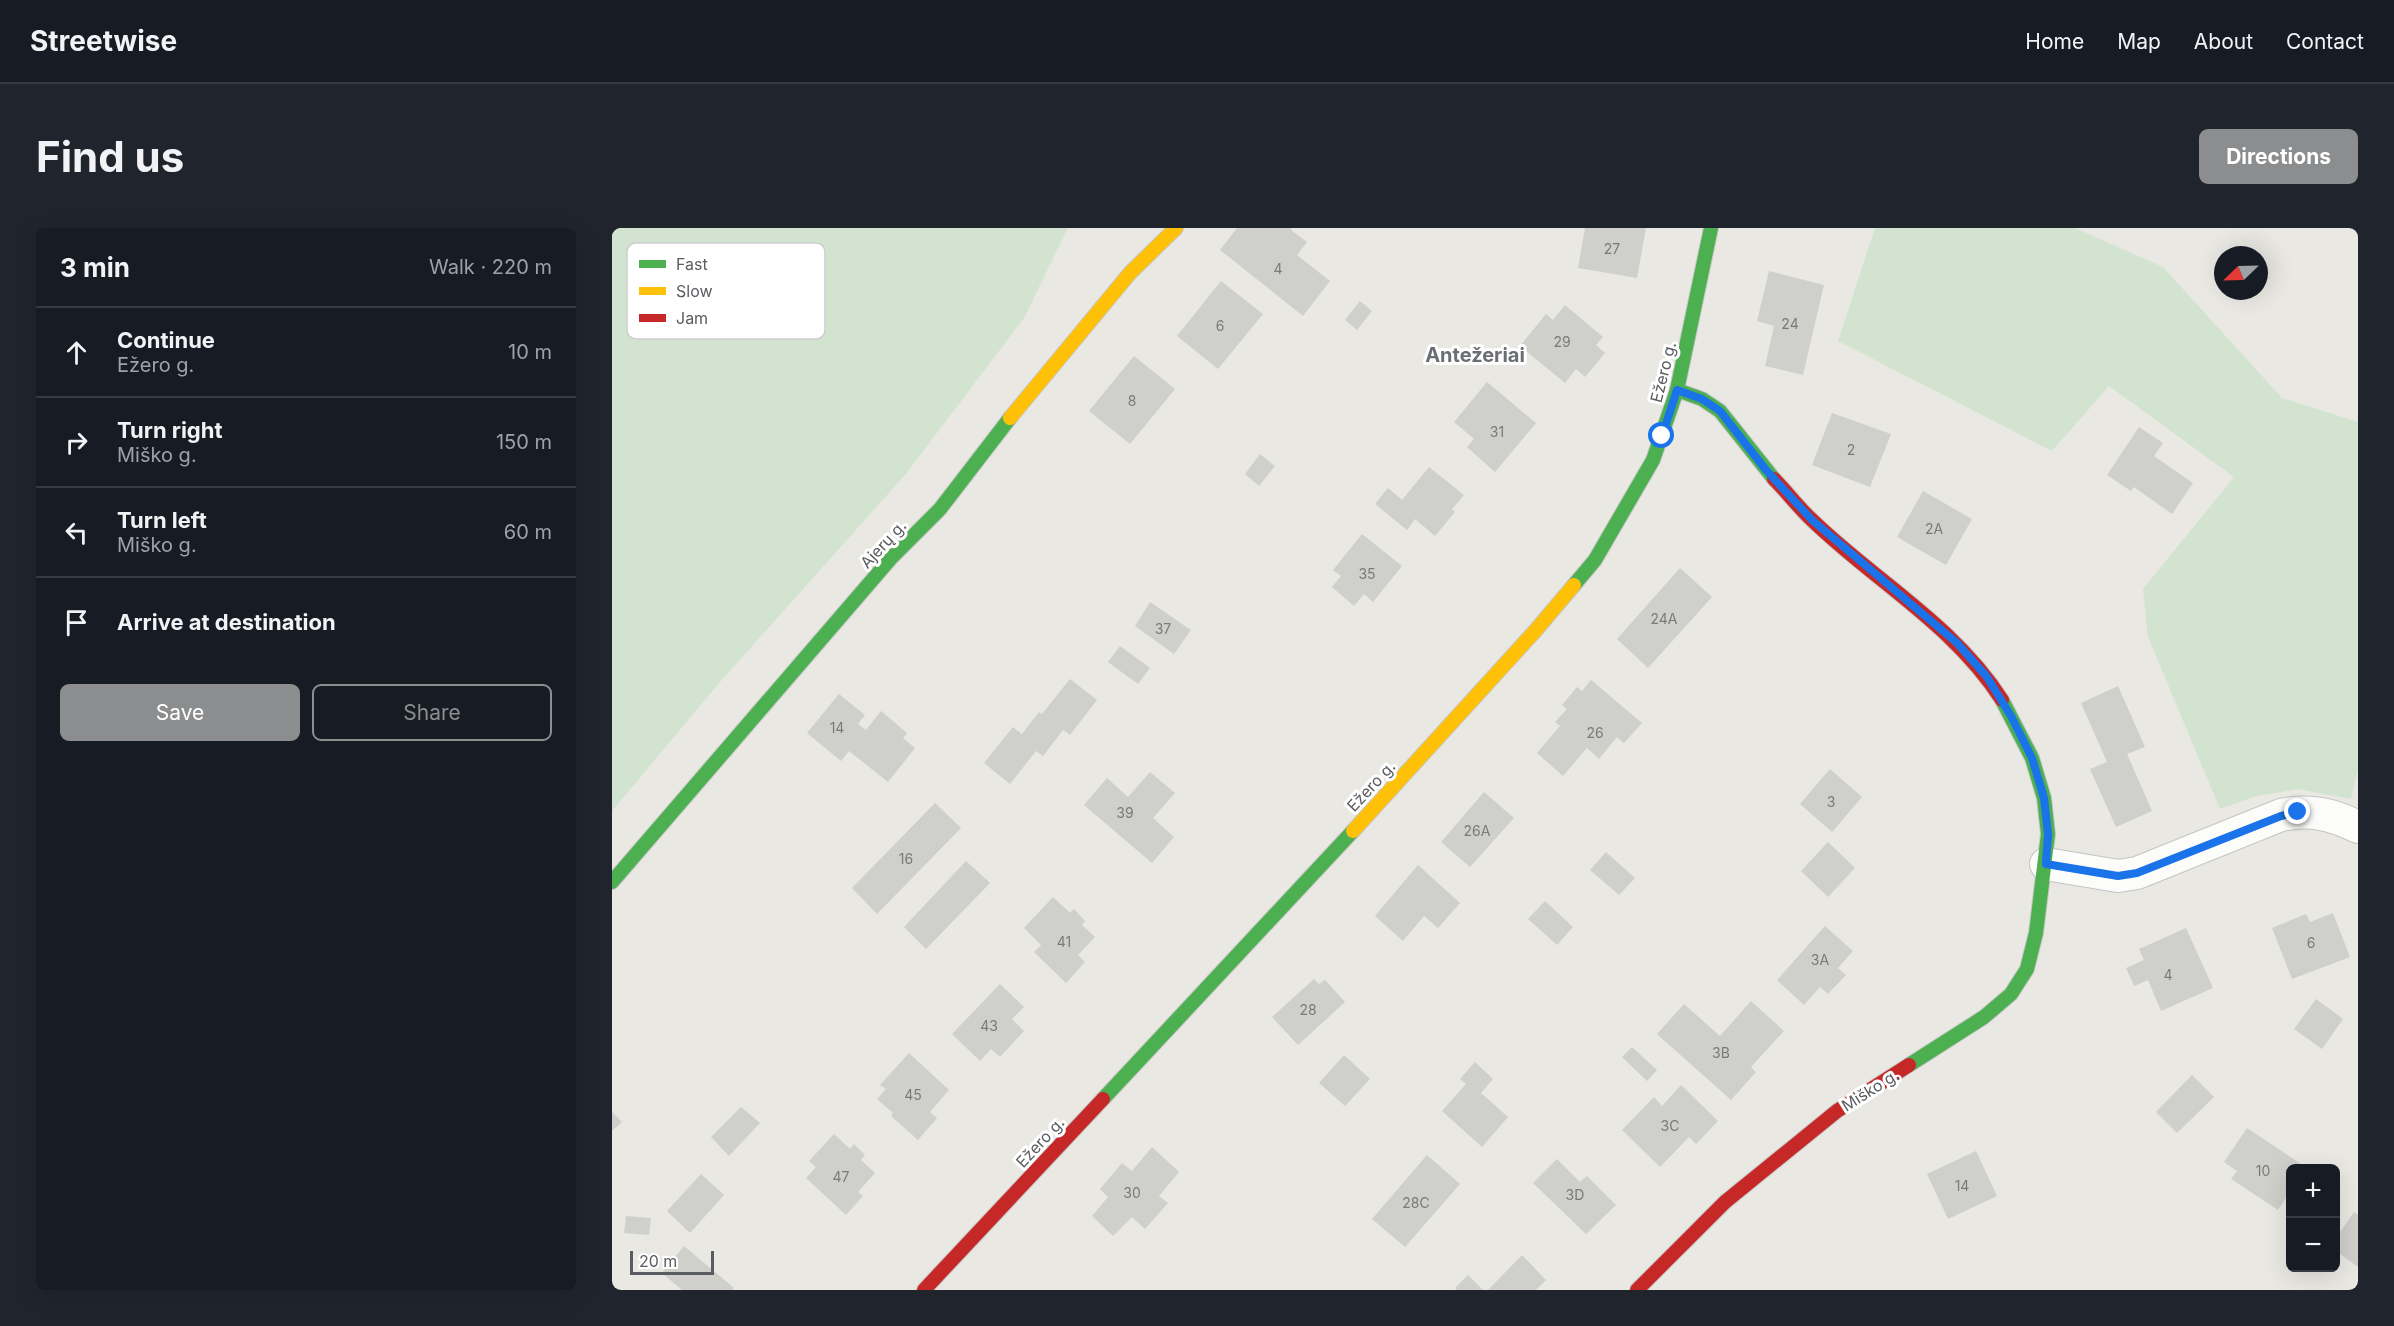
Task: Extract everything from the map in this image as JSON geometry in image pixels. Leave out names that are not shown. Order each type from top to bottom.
[{"type":"street","name":"Ajerų g.","points":[[612,882],[892,557],[940,509],[1034,387],[1130,273],[1176,228]]},
{"type":"street","name":"Ežero g.","points":[[924,1290],[1407,773],[1594,560],[1653,460],[1677,390],[1711,228]]},
{"type":"street","name":"Miško g.","points":[[1637,1290],[1725,1202],[1837,1111],[1984,1017],[2011,994],[2027,969],[2036,933],[2048,834],[2044,798],[2032,758],[2011,716],[1987,677],[1957,643],[1812,520],[1766,470],[1720,411],[1702,399],[1677,390]]},
{"type":"street","points":[[2046,864],[2118,876],[2137,873],[2281,816],[2298,812],[2320,813],[2343,820],[2358,828]]},
{"type":"green space","points":[[612,228],[1068,228],[1024,318],[905,475],[720,682],[612,811]]},
{"type":"green space","points":[[1875,228],[2075,228],[2163,267],[2282,398],[2358,422],[2358,770],[2351,799],[2298,789],[2257,796],[2220,809],[2148,637],[2143,589],[2234,477],[2109,386],[2052,451],[1838,341]]},
{"type":"building","points":[[1237,228],[1292,228],[1291,230],[1307,242],[1297,255],[1330,281],[1303,316],[1220,250]]},
{"type":"building","points":[[1585,228],[1646,228],[1637,278],[1578,268]]},
{"type":"building","points":[[1769,271],[1824,285],[1803,375],[1765,366],[1774,326],[1757,321]]},
{"type":"building","points":[[1221,281],[1263,314],[1218,369],[1177,336]]},
{"type":"building","points":[[1360,301],[1372,311],[1357,330],[1345,320]]},
{"type":"building","points":[[1565,305],[1603,337],[1596,345],[1605,353],[1585,377],[1576,369],[1565,383],[1520,346],[1546,314],[1553,320]]},
{"type":"building","points":[[1134,356],[1175,389],[1130,444],[1089,411]]},
{"type":"building","points":[[1487,382],[1536,423],[1495,472],[1467,447],[1474,439],[1454,422]]},
{"type":"building","points":[[1832,413],[1891,434],[1870,487],[1812,465]]},
{"type":"building","points":[[2139,427],[2163,443],[2154,456],[2193,483],[2172,514],[2134,487],[2131,491],[2107,475]]},
{"type":"building","points":[[1260,454],[1275,466],[1259,486],[1245,474]]},
{"type":"building","points":[[1429,467],[1464,495],[1452,509],[1455,512],[1435,536],[1415,519],[1407,530],[1375,504],[1388,488],[1402,500]]},
{"type":"building","points":[[1923,491],[1972,519],[1946,565],[1897,537]]},
{"type":"building","points":[[1362,534],[1402,566],[1373,602],[1364,594],[1354,606],[1332,587],[1341,576],[1333,570]]},
{"type":"building","points":[[1680,568],[1712,597],[1648,668],[1617,639]]},
{"type":"building","points":[[1150,602],[1191,630],[1174,654],[1135,626]]},
{"type":"building","points":[[1120,646],[1150,668],[1138,684],[1108,662]]},
{"type":"building","points":[[1070,679],[1097,700],[1070,735],[1063,730],[1043,756],[1036,751],[1010,784],[984,763],[1013,727],[1022,734],[1039,712],[1042,714]]},
{"type":"building","points":[[1591,680],[1642,723],[1624,743],[1617,737],[1599,759],[1587,748],[1563,776],[1537,753],[1560,726],[1555,722],[1567,709],[1562,705],[1577,687],[1582,691]]},
{"type":"building","points":[[2118,686],[2145,747],[2127,754],[2152,811],[2116,827],[2090,769],[2107,762],[2081,703]]},
{"type":"building","points":[[839,694],[865,715],[858,724],[866,730],[881,711],[907,733],[903,738],[915,748],[888,782],[849,751],[841,761],[807,733]]},
{"type":"building","points":[[1830,769],[1862,797],[1832,832],[1800,804]]},
{"type":"building","points":[[1150,772],[1175,793],[1153,818],[1174,837],[1152,863],[1084,805],[1107,778],[1128,797]]},
{"type":"building","points":[[1484,792],[1514,818],[1470,867],[1441,842]]},
{"type":"building","points":[[935,803],[961,828],[877,914],[852,888]]},
{"type":"building","points":[[1828,842],[1855,868],[1828,897],[1801,871]]},
{"type":"building","points":[[1606,852],[1635,878],[1619,895],[1590,870]]},
{"type":"building","points":[[966,861],[990,883],[926,949],[904,927]]},
{"type":"building","points":[[1418,865],[1460,903],[1438,928],[1424,916],[1403,941],[1375,916]]},
{"type":"building","points":[[1053,897],[1070,913],[1074,909],[1085,921],[1082,925],[1095,937],[1078,955],[1085,962],[1066,983],[1034,952],[1041,945],[1024,928]]},
{"type":"building","points":[[1545,901],[1573,927],[1557,945],[1528,919]]},
{"type":"building","points":[[2333,913],[2350,957],[2292,979],[2272,928],[2306,914],[2310,922]]},
{"type":"building","points":[[1825,926],[1853,951],[1838,968],[1846,975],[1828,994],[1820,987],[1804,1005],[1777,980]]},
{"type":"building","points":[[2186,928],[2213,988],[2161,1011],[2148,980],[2134,986],[2126,968],[2144,960],[2139,949]]},
{"type":"building","points":[[1314,979],[1319,984],[1325,980],[1345,1002],[1298,1045],[1272,1017]]},
{"type":"building","points":[[1000,984],[1024,1007],[1012,1019],[1024,1031],[1000,1057],[991,1049],[980,1061],[952,1034]]},
{"type":"building","points":[[2316,999],[2343,1019],[2322,1049],[2294,1029]]},
{"type":"building","points":[[1751,1001],[1784,1031],[1751,1067],[1756,1072],[1731,1100],[1657,1034],[1684,1004],[1720,1036]]},
{"type":"building","points":[[1632,1047],[1657,1070],[1647,1081],[1622,1057]]},
{"type":"building","points":[[909,1053],[949,1090],[930,1112],[937,1118],[918,1140],[891,1116],[893,1113],[877,1099],[886,1089],[880,1085]]},
{"type":"building","points":[[1344,1055],[1370,1079],[1345,1106],[1319,1083]]},
{"type":"building","points":[[1475,1062],[1493,1079],[1481,1093],[1508,1117],[1482,1147],[1442,1111],[1466,1084],[1460,1079]]},
{"type":"building","points":[[2192,1075],[2214,1097],[2177,1133],[2156,1112]]},
{"type":"building","points":[[1681,1085],[1718,1121],[1696,1144],[1689,1137],[1660,1167],[1622,1130],[1654,1097],[1662,1106]]},
{"type":"building","points":[[741,1107],[760,1123],[729,1156],[711,1137]]},
{"type":"building","points":[[612,1112],[622,1122],[612,1131]]},
{"type":"building","points":[[2247,1128],[2301,1164],[2286,1164],[2286,1197],[2278,1210],[2231,1179],[2237,1171],[2224,1162]]},
{"type":"building","points":[[834,1134],[850,1149],[854,1144],[865,1155],[861,1160],[875,1173],[858,1192],[863,1196],[846,1215],[806,1178],[816,1167],[809,1161]]},
{"type":"building","points":[[1152,1147],[1179,1172],[1159,1196],[1168,1203],[1145,1229],[1132,1217],[1113,1236],[1092,1216],[1108,1197],[1100,1189],[1122,1163],[1132,1171]]},
{"type":"building","points":[[1976,1151],[1997,1196],[1948,1219],[1927,1174]]},
{"type":"building","points":[[1427,1155],[1460,1184],[1405,1247],[1372,1219]]},
{"type":"building","points":[[1557,1159],[1580,1182],[1587,1176],[1616,1205],[1586,1234],[1533,1183]]},
{"type":"building","points":[[701,1174],[724,1195],[690,1233],[667,1211]]},
{"type":"building","points":[[2354,1212],[2358,1215],[2358,1267],[2340,1254],[2340,1232]]},
{"type":"building","points":[[626,1216],[651,1218],[649,1235],[624,1233]]},
{"type":"building","points":[[684,1246],[734,1288],[732,1290],[682,1290],[662,1273]]},
{"type":"building","points":[[1522,1255],[1546,1280],[1536,1290],[1488,1290]]},
{"type":"building","points":[[1468,1275],[1483,1290],[1457,1290],[1455,1288]]},
{"type":"traffic: fast","points":[[1574,585],[1595,560],[1653,460],[1677,390],[1711,228]]},
{"type":"traffic: fast","points":[[1677,390],[1702,399],[1720,411],[1774,479]]},
{"type":"traffic: fast","points":[[612,882],[892,557],[940,509],[1010,418]]},
{"type":"traffic: fast","points":[[1909,1065],[1984,1017],[2011,994],[2027,969],[2036,933],[2048,834],[2044,798],[2032,758],[2002,700]]},
{"type":"traffic: fast","points":[[1103,1099],[1353,831]]},
{"type":"traffic: slow","points":[[1010,418],[1130,273],[1176,228]]},
{"type":"traffic: slow","points":[[1353,831],[1536,630],[1574,585]]},
{"type":"traffic: jam","points":[[1774,479],[1836,542],[1913,605],[1961,649],[1983,673],[2002,700]]},
{"type":"traffic: jam","points":[[1637,1290],[1725,1202],[1837,1111],[1909,1065]]},
{"type":"traffic: jam","points":[[924,1290],[1103,1099]]},
{"type":"district","name":"Antežeriai","points":[[1475,355]]},
{"type":"route","points":[[1662,436],[1677,390],[1702,399],[1720,411],[1766,470],[1812,520],[1957,643],[1987,677],[2011,716],[2032,758],[2044,798],[2048,834],[2046,864],[2118,876],[2137,873],[2281,816],[2298,812]]}]
